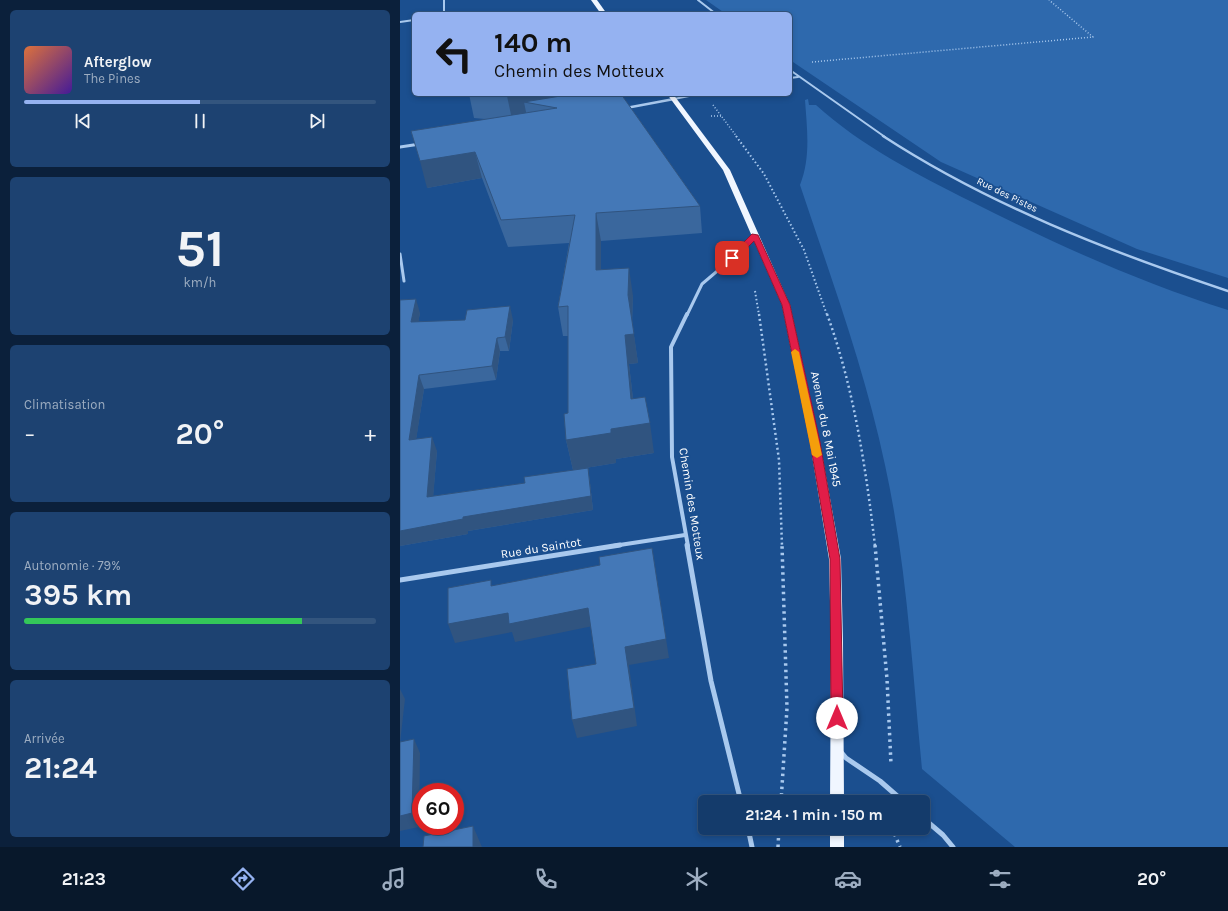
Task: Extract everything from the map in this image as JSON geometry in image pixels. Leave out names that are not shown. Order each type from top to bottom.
[{"type":"main road","points":[[594,0],[603,12]]},
{"type":"main road","name":"Avenue du 8 Mai 1945","points":[[672,97],[726,170],[786,305],[815,442],[835,559],[837,643],[837,795]]},
{"type":"main road","points":[[837,835],[837,847]]},
{"type":"street","points":[[624,109],[672,97]]},
{"type":"street","points":[[400,147],[423,143]]},
{"type":"street","name":"Chemin des Motteux","points":[[739,795],[711,681],[672,457],[671,347],[702,284],[742,250],[755,235]]},
{"type":"street","points":[[400,254],[404,281]]},
{"type":"street","name":"Rue du Saintot","points":[[400,580],[685,535]]},
{"type":"street","points":[[837,747],[846,758],[896,795]]},
{"type":"street","points":[[930,824],[943,835],[953,847]]},
{"type":"street","points":[[749,835],[752,847]]},
{"type":"lane","points":[[444,0],[444,12]]},
{"type":"lane","points":[[698,0],[713,12]]},
{"type":"lane","points":[[400,22],[412,20]]},
{"type":"lane","name":"Rue des Pistes","points":[[792,72],[881,135],[949,175],[992,197],[1041,221],[1104,247],[1228,291]]},
{"type":"lane","points":[[792,78],[798,77]]},
{"type":"path","points":[[798,77],[809,62],[1093,37],[1049,0]]},
{"type":"path","points":[[723,116],[747,147],[773,189],[797,235],[813,273],[831,326],[849,389],[864,459],[884,622],[892,792]]},
{"type":"path","points":[[754,288],[764,342],[779,460],[787,708],[781,795]]},
{"type":"path","points":[[778,847],[779,835]]},
{"type":"path","points":[[895,835],[900,847]]},
{"type":"shaded area","points":[[706,0],[1228,0],[1228,278],[1137,249],[941,162],[792,61],[792,12],[723,12]]},
{"type":"shaded area","points":[[808,99],[809,105],[816,105],[833,120],[871,147],[972,202],[1034,233],[1130,275],[1228,310],[1228,847],[1015,847],[922,769],[904,579],[899,540],[885,465],[868,394],[800,185],[806,164],[807,132],[805,100]]},
{"type":"building","points":[[561,96],[622,96],[700,206],[596,213],[596,270],[629,268],[628,295],[634,334],[625,335],[631,399],[645,397],[650,423],[611,429],[611,433],[566,440],[564,414],[568,413],[568,306],[558,307],[575,215],[501,220],[475,152],[420,161],[411,131],[557,108],[524,102]]},
{"type":"building","points":[[416,299],[411,322],[465,320],[467,310],[510,306],[505,337],[497,338],[492,366],[419,375],[409,440],[432,437],[427,497],[525,483],[524,477],[588,468],[591,496],[463,517],[463,519],[400,531],[400,300]]},
{"type":"building","points":[[652,548],[666,639],[625,647],[634,708],[572,720],[567,669],[596,664],[588,608],[509,624],[508,613],[448,624],[448,588],[491,580],[491,586],[600,565],[599,557]]},
{"type":"building","points":[[414,739],[412,813],[400,816],[400,742]]},
{"type":"building","points":[[473,826],[473,847],[423,847],[424,836],[464,835],[464,828]]},
{"type":"slow traffic","points":[[795,352],[817,455]]},
{"type":"route","points":[[732,258],[742,250],[755,235],[786,305],[815,442],[835,559],[837,718]]}]
